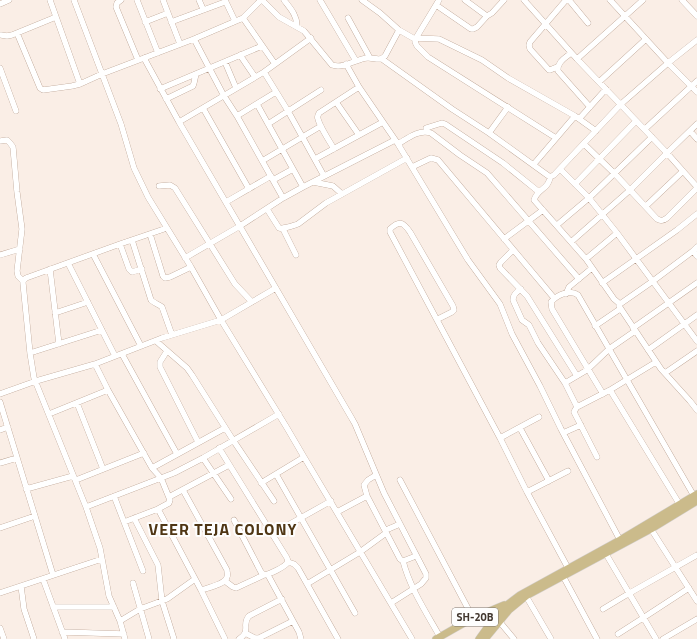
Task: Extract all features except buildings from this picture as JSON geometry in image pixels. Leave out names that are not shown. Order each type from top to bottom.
[{"type":"main road","points":[[479,639],[496,616],[520,595],[696,497]]},
{"type":"main road","points":[[489,637],[499,621],[526,596],[651,529],[696,497]]},
{"type":"main road","name":"SH-20B","points":[[438,638],[473,618],[508,604],[518,603]]},
{"type":"street","points":[[0,4],[9,0]]},
{"type":"street","points":[[50,0],[80,84]]},
{"type":"street","points":[[74,0],[121,124],[134,168],[148,197],[412,639]]},
{"type":"street","points":[[121,0],[117,3],[116,7],[141,59],[166,99],[355,424],[384,493],[426,574],[426,578],[421,584],[391,603]]},
{"type":"street","points":[[137,0],[158,53]]},
{"type":"street","points":[[163,0],[180,44]]},
{"type":"street","points":[[199,0],[202,10]]},
{"type":"street","points":[[17,33],[40,88],[43,90],[80,84],[102,74],[194,39],[243,18],[261,0],[279,17],[304,30],[312,38],[332,65],[336,66],[370,58],[378,60],[382,59],[550,176]]},
{"type":"street","points":[[284,0],[297,20],[297,26]]},
{"type":"street","points":[[320,0],[356,61]]},
{"type":"street","points":[[362,0],[380,13],[399,30],[413,38],[439,40],[482,60],[508,78],[577,118],[596,131]]},
{"type":"street","points":[[466,0],[487,16]]},
{"type":"street","points":[[504,0],[473,30],[438,2],[416,38],[415,44],[428,57],[556,138]]},
{"type":"street","points":[[524,0],[545,25],[652,137],[697,187],[664,220],[660,220],[600,158],[584,144]]},
{"type":"street","points":[[571,53],[559,63],[557,67],[553,70],[549,70],[530,49],[529,45],[530,42],[568,0],[588,23]]},
{"type":"street","points":[[577,59],[643,0]]},
{"type":"street","points":[[682,0],[697,16]]},
{"type":"street","points":[[171,22],[225,1],[235,21]]},
{"type":"street","points":[[612,1],[668,63],[697,92]]},
{"type":"street","points":[[145,22],[168,13]]},
{"type":"street","points":[[0,28],[1,36],[7,36],[56,17]]},
{"type":"street","points":[[243,18],[274,64]]},
{"type":"street","points":[[348,18],[370,58]]},
{"type":"street","points":[[382,59],[399,30]]},
{"type":"street","points":[[179,122],[264,72],[312,38]]},
{"type":"street","points":[[194,39],[224,96],[237,116],[283,198]]},
{"type":"street","points":[[599,82],[646,39]]},
{"type":"street","points":[[550,176],[554,175],[560,170],[621,104],[697,40]]},
{"type":"street","points":[[160,89],[262,46]]},
{"type":"street","points":[[240,56],[255,77]]},
{"type":"street","points":[[225,62],[236,88]]},
{"type":"street","points":[[346,64],[359,87],[407,158],[468,260],[500,304],[510,330],[620,540]]},
{"type":"street","points":[[557,67],[560,74],[590,107]]},
{"type":"street","points":[[0,68],[16,111]]},
{"type":"street","points":[[264,72],[288,111],[324,176]]},
{"type":"street","points":[[166,99],[193,86],[196,74]]},
{"type":"street","points":[[645,130],[697,81]]},
{"type":"street","points":[[177,82],[181,92]]},
{"type":"street","points":[[334,149],[318,119],[319,113],[359,87]]},
{"type":"street","points":[[534,164],[556,138],[590,107],[606,89]]},
{"type":"street","points":[[268,124],[322,90]]},
{"type":"street","points":[[237,116],[276,92]]},
{"type":"street","points":[[336,102],[359,136]]},
{"type":"street","points":[[257,104],[303,187]]},
{"type":"street","points":[[489,133],[508,107]]},
{"type":"street","points":[[204,108],[249,188]]},
{"type":"street","points":[[575,184],[636,121]]},
{"type":"street","points":[[315,159],[383,122]]},
{"type":"street","points":[[426,128],[442,123],[445,124],[503,163],[538,192]]},
{"type":"street","points":[[572,242],[630,190],[697,124]]},
{"type":"street","points":[[262,160],[321,126]]},
{"type":"street","points":[[690,131],[697,139]]},
{"type":"street","points":[[185,258],[240,226],[283,198],[324,176],[419,132],[426,132],[431,133],[486,173],[579,279]]},
{"type":"street","points":[[557,225],[615,174],[652,137]]},
{"type":"street","points":[[0,141],[7,140],[13,147],[22,229],[17,271],[18,276],[23,281],[30,353],[34,375],[86,507],[100,548],[109,596],[125,636],[62,632]]},
{"type":"street","points":[[283,229],[298,224],[326,203],[407,158]]},
{"type":"street","points":[[412,167],[431,158],[438,160],[554,298]]},
{"type":"street","points":[[226,202],[249,188],[293,169]]},
{"type":"street","points":[[560,170],[589,198],[618,233],[697,341]]},
{"type":"street","points":[[646,206],[683,171]]},
{"type":"street","points":[[550,176],[548,184],[538,192],[534,200],[586,259],[620,306],[634,330],[656,362],[697,410]]},
{"type":"street","points":[[313,182],[333,186],[342,194]]},
{"type":"street","points":[[159,186],[170,185],[176,188],[235,284],[252,302]]},
{"type":"street","points":[[267,209],[279,228],[283,229],[296,255]]},
{"type":"street","points":[[504,239],[543,210]]},
{"type":"street","points":[[602,283],[637,260],[697,214]]},
{"type":"street","points":[[438,319],[452,312],[454,310],[453,306],[410,232],[403,223],[400,223],[392,227],[390,232],[438,319],[568,568]]},
{"type":"street","points":[[23,281],[26,278],[50,269],[167,228]]},
{"type":"street","points":[[586,259],[618,233]]},
{"type":"street","points":[[150,234],[162,276],[165,278],[170,277],[191,267]]},
{"type":"street","points":[[132,240],[151,300],[162,307],[172,335]]},
{"type":"street","points":[[120,244],[129,269],[132,272],[142,269]]},
{"type":"street","points":[[0,255],[20,249]]},
{"type":"street","points":[[595,326],[695,249],[697,256]]},
{"type":"street","points":[[513,250],[499,265],[500,268],[527,296],[577,376]]},
{"type":"street","points":[[93,254],[141,346]]},
{"type":"street","points":[[68,263],[116,356]]},
{"type":"street","points":[[566,294],[569,287],[592,268]]},
{"type":"street","points":[[50,269],[59,344]]},
{"type":"street","points":[[565,383],[588,370],[609,349],[697,283]]},
{"type":"street","points":[[0,394],[36,381],[95,364],[172,335],[221,320],[276,288]]},
{"type":"street","points":[[521,289],[513,297],[513,300],[522,320],[529,325],[538,343],[565,383],[577,407]]},
{"type":"street","points":[[602,394],[552,309],[551,302],[554,298],[571,292],[578,295],[696,497]]},
{"type":"street","points":[[55,313],[88,302]]},
{"type":"street","points":[[648,350],[697,315]]},
{"type":"street","points":[[30,353],[102,330]]},
{"type":"street","points":[[156,341],[190,371],[225,428],[274,501]]},
{"type":"street","points":[[167,351],[160,362],[160,367],[198,442]]},
{"type":"street","points":[[665,373],[697,351]]},
{"type":"street","points":[[122,354],[177,454]]},
{"type":"street","points":[[597,457],[574,412],[575,410],[577,407],[610,390],[656,362]]},
{"type":"street","points":[[95,364],[152,468],[161,478],[170,500],[158,509],[124,522]]},
{"type":"street","points":[[49,414],[108,390]]},
{"type":"street","points":[[610,390],[680,505]]},
{"type":"street","points":[[0,402],[54,575]]},
{"type":"street","points":[[77,403],[103,469]]},
{"type":"street","points":[[86,507],[174,473],[204,458],[279,414]]},
{"type":"street","points":[[500,438],[539,417]]},
{"type":"street","points":[[563,433],[581,425]]},
{"type":"street","points":[[0,430],[8,427]]},
{"type":"street","points":[[152,468],[225,428]]},
{"type":"street","points":[[520,428],[549,481]]},
{"type":"street","points":[[219,448],[288,562],[296,566],[308,584],[338,639]]},
{"type":"street","points":[[26,489],[75,478],[144,453]]},
{"type":"street","points":[[261,483],[304,457]]},
{"type":"street","points":[[0,463],[17,458]]},
{"type":"street","points":[[204,458],[230,499]]},
{"type":"street","points":[[169,497],[229,465]]},
{"type":"street","points":[[527,492],[568,471]]},
{"type":"street","points":[[276,474],[355,613]]},
{"type":"street","points":[[376,475],[368,480],[364,485],[367,496],[400,559],[403,561],[405,571],[413,589],[438,638]]},
{"type":"street","points":[[400,480],[473,618]]},
{"type":"street","points":[[182,490],[228,574],[225,581],[210,588],[201,590]]},
{"type":"street","points":[[114,496],[143,571]]},
{"type":"street","points":[[336,512],[367,496]]},
{"type":"street","points":[[272,534],[330,501]]},
{"type":"street","points":[[158,509],[225,639]]},
{"type":"street","points":[[0,528],[35,516]]},
{"type":"street","points":[[134,518],[158,565],[162,601],[174,639]]},
{"type":"street","points":[[234,520],[261,572],[266,575],[282,599],[301,639]]},
{"type":"street","points":[[308,584],[360,552],[386,533],[386,530],[400,524]]},
{"type":"street","points":[[651,529],[697,601]]},
{"type":"street","points":[[606,554],[628,594],[656,639]]},
{"type":"street","points":[[603,609],[697,555]]},
{"type":"street","points":[[403,561],[416,556]]},
{"type":"street","points":[[0,593],[102,559]]},
{"type":"street","points":[[231,592],[286,565],[288,562]]},
{"type":"street","points":[[563,576],[597,639]]},
{"type":"street","points":[[43,579],[65,639]]},
{"type":"street","points":[[120,621],[140,609],[170,597],[195,579]]},
{"type":"street","points":[[225,581],[237,588]]},
{"type":"street","points":[[133,583],[149,639]]},
{"type":"street","points":[[21,586],[24,609],[34,639]]},
{"type":"street","points":[[618,634],[689,588]]},
{"type":"street","points":[[526,596],[551,639]]},
{"type":"street","points":[[239,639],[245,633],[246,620],[249,616],[282,599]]},
{"type":"street","points":[[53,607],[114,607]]},
{"type":"street","points":[[663,639],[697,619]]},
{"type":"street","points":[[245,633],[255,638],[259,638],[293,621]]},
{"type":"street","points":[[499,621],[514,639]]},
{"type":"street","points":[[0,628],[4,639]]},
{"type":"district","name":"VEER TEJA COLONY","points":[[223,529]]}]
